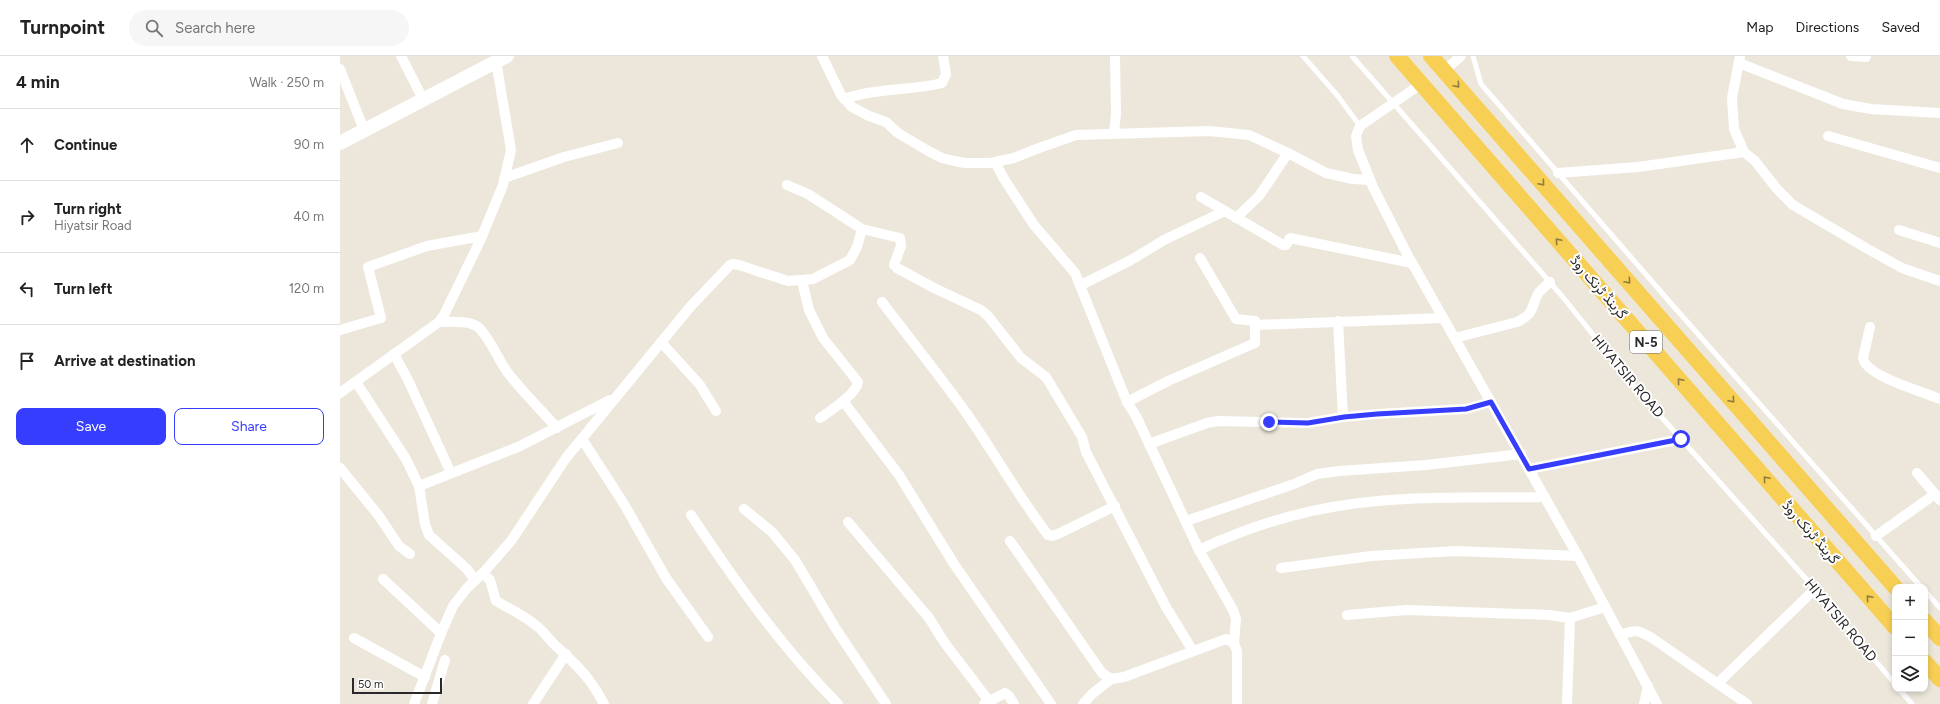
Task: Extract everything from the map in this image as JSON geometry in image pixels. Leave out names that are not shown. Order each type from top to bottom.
[{"type":"highway","name":"گرینڈ ٹرنک روڈ","points":[[1397,56],[1892,624]]},
{"type":"highway","name":"گرینڈ ٹرنک روڈ","points":[[1431,56],[1892,584]]},
{"type":"highway","points":[[1786,502],[1806,485]]},
{"type":"highway","points":[[1928,624],[1940,638]]},
{"type":"highway","points":[[1928,665],[1940,679]]},
{"type":"main road","points":[[340,143],[502,59]]},
{"type":"street","points":[[401,56],[423,99]]},
{"type":"street","points":[[822,56],[844,99],[852,107],[869,116],[886,122],[898,133],[942,158],[965,163],[995,162],[1014,158],[1076,135],[1209,131],[1249,135],[1326,173],[1353,179],[1370,180]]},
{"type":"street","points":[[844,99],[858,94],[918,89],[942,83],[946,74],[942,56]]},
{"type":"street","points":[[1114,133],[1116,114],[1115,56]]},
{"type":"street","points":[[1444,71],[1461,56]]},
{"type":"street","points":[[1851,56],[1866,57]]},
{"type":"street","points":[[340,393],[439,322],[444,315],[482,236],[504,178],[511,150],[502,59]]},
{"type":"street","points":[[1940,113],[1871,109],[1843,104],[1739,59],[1732,98],[1732,117],[1737,139],[1744,152],[1755,161],[1777,189],[1793,205],[1902,268],[1940,281]]},
{"type":"street","points":[[340,69],[364,130]]},
{"type":"street","points":[[1421,84],[1360,126],[1356,136],[1358,150],[1370,180],[1412,263],[1578,556],[1657,704]]},
{"type":"street","points":[[1828,136],[1940,168]]},
{"type":"street","points":[[504,178],[564,158],[618,143]]},
{"type":"street","points":[[1558,173],[1638,167],[1744,152]]},
{"type":"street","points":[[1236,218],[1259,196],[1288,153]]},
{"type":"street","points":[[995,162],[1020,205],[1049,244],[1075,273],[1127,402],[1136,416],[1199,550],[1233,610],[1236,619],[1234,643],[1237,651],[1237,704]]},
{"type":"street","points":[[787,185],[808,194],[862,229],[900,238],[902,246],[894,265],[897,268],[934,288],[981,310],[999,328],[1021,358],[1046,378],[1082,437],[1086,452],[1166,607],[1193,651]]},
{"type":"street","points":[[1201,197],[1283,246],[1286,245],[1290,238],[1412,263]]},
{"type":"street","points":[[1081,285],[1131,260],[1164,240],[1225,211]]},
{"type":"street","points":[[414,704],[421,690],[441,633],[453,606],[475,580],[486,577],[566,458],[691,306],[733,264],[776,278],[802,281],[820,277],[850,260],[857,247],[862,229]]},
{"type":"street","points":[[1899,230],[1940,244]]},
{"type":"street","points":[[340,330],[381,318],[368,267],[427,246],[482,236]]},
{"type":"street","points":[[1127,402],[1255,343],[1255,321],[1236,319],[1200,258]]},
{"type":"street","points":[[802,281],[809,310],[823,338],[858,382],[856,389],[820,418]]},
{"type":"street","points":[[1454,338],[1517,322],[1525,318],[1533,310],[1538,295],[1550,282]]},
{"type":"street","points":[[882,302],[966,412],[998,460],[1025,505],[1048,535],[1052,536],[1058,534],[1115,506]]},
{"type":"street","points":[[1255,325],[1443,318]]},
{"type":"street","points":[[1338,321],[1344,417]]},
{"type":"street","points":[[439,322],[465,323],[477,326],[485,333],[494,352],[508,373],[557,428]]},
{"type":"street","points":[[1870,326],[1863,358],[1868,368],[1882,376],[1940,399]]},
{"type":"street","points":[[661,342],[700,386],[716,410]]},
{"type":"street","points":[[394,354],[408,380],[452,474]]},
{"type":"street","points":[[356,382],[406,458],[419,486],[425,524],[429,535],[467,569],[475,580]]},
{"type":"street","points":[[419,486],[518,447],[614,398]]},
{"type":"street","points":[[843,401],[903,480],[954,564],[1051,704]]},
{"type":"street","points":[[1149,444],[1207,423],[1308,423],[1344,417],[1466,409],[1491,402]]},
{"type":"street","points":[[582,439],[624,504],[666,578],[708,637]]},
{"type":"street","points":[[1529,469],[1681,439]]},
{"type":"street","points":[[1186,521],[1294,484],[1310,476],[1327,472],[1426,465],[1521,454]]},
{"type":"street","points":[[1876,536],[1937,497],[1917,473]]},
{"type":"street","points":[[342,474],[399,546],[410,554]]},
{"type":"street","points":[[1199,550],[1237,532],[1272,521],[1314,511],[1367,502],[1422,498],[1545,497]]},
{"type":"street","points":[[744,509],[772,532],[795,560],[836,629],[886,704]]},
{"type":"street","points":[[690,515],[727,569],[791,654],[838,704]]},
{"type":"street","points":[[848,522],[929,618],[986,703],[1005,693],[1014,704]]},
{"type":"street","points":[[1010,541],[1102,673],[1111,679]]},
{"type":"street","points":[[1281,568],[1371,556],[1456,551],[1578,556]]},
{"type":"street","points":[[486,577],[496,601],[527,618],[546,634],[556,646],[584,672],[594,685],[604,704]]},
{"type":"street","points":[[383,579],[441,633]]},
{"type":"street","points":[[1718,682],[1815,589]]},
{"type":"street","points":[[1347,615],[1407,610],[1549,615],[1570,618],[1605,607]]},
{"type":"street","points":[[1567,704],[1570,618]]},
{"type":"street","points":[[1620,634],[1633,630],[1639,631],[1718,682],[1747,704]]},
{"type":"street","points":[[354,638],[425,677]]},
{"type":"street","points":[[1083,704],[1092,694],[1111,679],[1124,677],[1226,639],[1234,643]]},
{"type":"street","points":[[533,704],[566,654]]},
{"type":"street","points":[[421,690],[433,698],[445,660]]},
{"type":"street","points":[[1644,704],[1648,686]]},
{"type":"lane","points":[[1303,56],[1337,95],[1360,126]]},
{"type":"lane","name":"HIYATSIR ROAD","points":[[1352,56],[1394,102],[1550,282],[1639,392],[1815,589],[1892,680]]},
{"type":"lane","points":[[1473,56],[1481,84],[1918,584]]},
{"type":"lane","points":[[1928,594],[1940,608]]},
{"type":"lane","points":[[1902,692],[1912,704]]},
{"type":"route","points":[[1269,422],[1308,423],[1344,417],[1377,414],[1466,409],[1478,407],[1491,402],[1529,469],[1681,439]]}]
